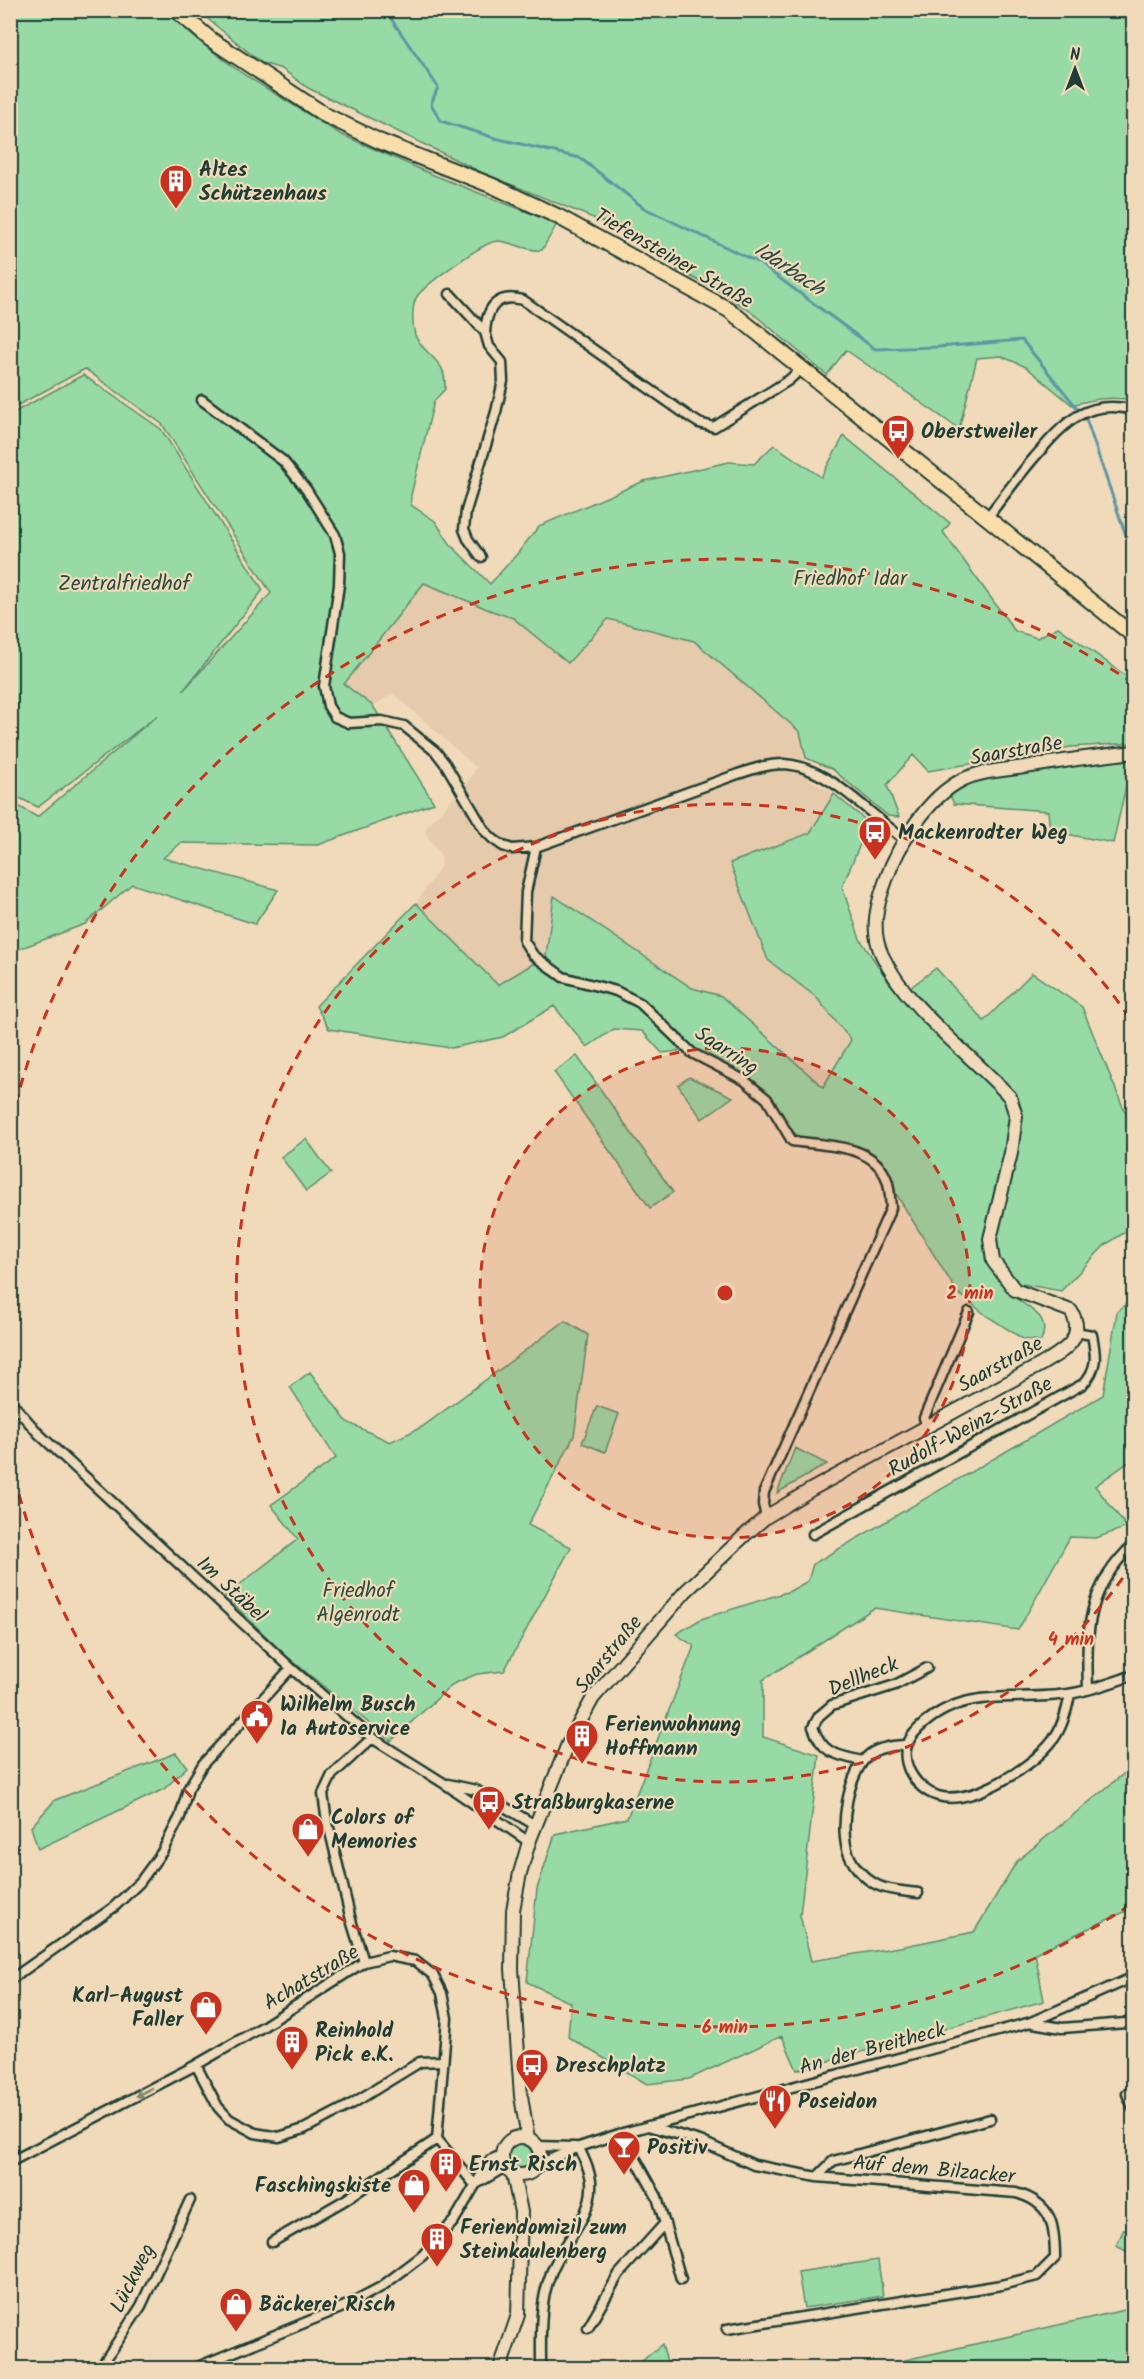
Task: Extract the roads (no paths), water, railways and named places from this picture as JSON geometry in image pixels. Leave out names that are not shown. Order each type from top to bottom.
[{"type":"main road","name":"Tiefensteiner Straße","points":[[176,10],[210,39],[325,116],[381,142],[493,186],[578,227],[729,309],[1134,636]]},
{"type":"street","points":[[450,294],[485,332]]},
{"type":"street","points":[[481,557],[464,530],[503,381],[502,362],[489,346],[485,332],[486,318],[497,301],[508,297],[523,300],[691,418],[714,427],[789,380],[802,368]]},
{"type":"street","points":[[202,400],[284,461],[306,489],[335,535],[340,553],[339,585],[324,686],[328,706],[335,717],[349,723],[382,721],[404,726],[435,752],[446,765],[485,831],[503,846],[512,849],[536,847],[738,774],[784,764],[798,766],[823,776],[905,840]]},
{"type":"street","points":[[987,518],[1016,477],[1062,425],[1086,411],[1108,405],[1134,410]]},
{"type":"street","name":"Saarstraße","points":[[532,2142],[520,2096],[512,1946],[513,1910],[520,1873],[535,1825],[568,1744],[593,1698],[685,1592],[746,1533],[766,1517],[1060,1353],[1071,1343],[1076,1332],[1076,1320],[1071,1311],[1015,1290],[993,1261],[990,1239],[1011,1152],[1016,1116],[1010,1097],[918,1006],[894,975],[882,954],[876,935],[876,912],[889,871],[905,840],[935,801],[962,780],[1001,770],[1134,752]]},
{"type":"street","name":"Saarring","points":[[536,847],[526,892],[524,941],[533,955],[563,977],[616,991],[640,1003],[692,1053],[744,1080],[767,1099],[792,1142],[857,1151],[874,1159],[888,1181],[891,1208],[764,1492],[763,1504],[766,1517]]},
{"type":"street","points":[[927,1427],[924,1418],[969,1312]]},
{"type":"street","name":"Rudolf-Weinz-Straße","points":[[813,1534],[1083,1384],[1091,1376],[1096,1364],[1095,1351],[1092,1335],[1076,1332]]},
{"type":"street","name":"Im Stäbel","points":[[10,1401],[39,1434],[291,1668],[372,1738],[445,1784],[529,1842]]},
{"type":"street","points":[[1088,1689],[1087,1657],[1090,1624],[1097,1590],[1115,1561],[1134,1544]]},
{"type":"street","points":[[10,1980],[114,1907],[140,1882],[162,1852],[180,1817],[188,1789],[203,1764],[291,1668]]},
{"type":"street","name":"Dellheck","points":[[862,1761],[833,1753],[818,1742],[813,1727],[819,1716],[832,1705],[895,1684],[927,1668]]},
{"type":"street","points":[[1070,1694],[1062,1724],[1042,1752],[1013,1774],[970,1794],[941,1797],[920,1786],[908,1767],[905,1745],[911,1736],[939,1711],[957,1703],[997,1697],[1070,1694],[1134,1674]]},
{"type":"street","points":[[364,1962],[343,1885],[323,1794],[332,1775],[372,1738]]},
{"type":"street","points":[[905,1745],[883,1748],[871,1753],[862,1761],[850,1791],[844,1828],[849,1854],[857,1869],[876,1885],[918,1893]]},
{"type":"street","name":"Im Stäbel","points":[[445,1784],[476,1790],[535,1825]]},
{"type":"street","name":"Achatstraße","points":[[10,2162],[196,2065],[264,2026],[364,1962],[389,1956],[415,1961],[433,1975],[442,1993],[447,2018],[437,2139]]},
{"type":"street","name":"An der Breitheck","points":[[534,2169],[579,2147],[619,2134],[1031,2022],[1134,1977]]},
{"type":"street","points":[[1031,2022],[1062,2028],[1126,2023],[1134,2025]]},
{"type":"street","points":[[196,2065],[218,2107],[229,2119],[255,2133],[279,2137],[304,2129],[350,2105],[420,2062],[443,2061]]},
{"type":"street","points":[[1134,2093],[1127,2094],[1134,2110]]},
{"type":"street","name":"Saarstraße","points":[[513,2139],[520,2096]]},
{"type":"street","points":[[817,2177],[833,2161],[990,2119]]},
{"type":"street","name":"Auf dem Bilzacker","points":[[648,2127],[700,2141],[754,2165],[817,2177],[1016,2193],[1033,2198],[1047,2211],[1055,2233],[1055,2258],[1037,2276],[1001,2285],[727,2329]]},
{"type":"street","points":[[619,2134],[657,2197],[681,2279]]},
{"type":"street","points":[[500,2368],[518,2315],[521,2212],[526,2181],[540,2155],[532,2142],[520,2138],[513,2139],[505,2146],[506,2165],[521,2212]]},
{"type":"street","points":[[272,2242],[345,2200],[437,2139],[475,2185]]},
{"type":"street","name":"An der Breitheck","points":[[532,2142],[579,2147]]},
{"type":"street","points":[[541,2368],[540,2330],[550,2274],[558,2256],[584,2217],[591,2198],[591,2179],[579,2147]]},
{"type":"street","points":[[195,2368],[343,2307],[381,2287],[422,2256],[454,2221],[490,2160],[506,2165],[522,2175],[534,2169]]},
{"type":"street","name":"Lückweg","points":[[100,2368],[141,2306],[190,2200]]},
{"type":"street","points":[[588,2328],[619,2274],[665,2223]]},
{"type":"waterway","name":"Idarbach","points":[[385,10],[438,87],[431,104],[441,121],[495,138],[580,158],[644,208],[759,263],[875,349],[938,347],[1022,340],[1086,419],[1134,559]]},
{"type":"place","name":"Altes Schützenhaus","points":[[176,210]]},
{"type":"place","name":"Oberstweiler","points":[[898,460]]},
{"type":"place","name":"Mackenrodter Weg","points":[[875,861]]},
{"type":"place","name":"Wilhelm Busch 1a Autoservice","points":[[257,1745]]},
{"type":"place","name":"Ferienwohnung Hoffmann","points":[[582,1765]]},
{"type":"place","name":"Straßburgkaserne","points":[[489,1831]]},
{"type":"place","name":"Colors of Memories","points":[[308,1858]]},
{"type":"place","name":"Karl-August Faller","points":[[206,2036]]},
{"type":"place","name":"Reinhold Pick e.K.","points":[[292,2071]]},
{"type":"place","name":"Dreschplatz","points":[[532,2094]]},
{"type":"place","name":"Poseidon","points":[[775,2130]]},
{"type":"place","name":"Positiv","points":[[624,2176]]},
{"type":"place","name":"Ernst Risch","points":[[446,2193]]},
{"type":"place","name":"Faschingskiste","points":[[414,2214]]},
{"type":"place","name":"Feriendomizil zum Steinkaulenberg","points":[[437,2268]]},
{"type":"place","name":"Bäckerei Risch","points":[[236,2333]]},
{"type":"park label","name":"Friedhof Idar","points":[[850,578]]},
{"type":"park label","name":"Zentralfriedhof","points":[[124,583]]},
{"type":"park label","name":"Friedhof Algenrodt","points":[[358,1602]]}]
